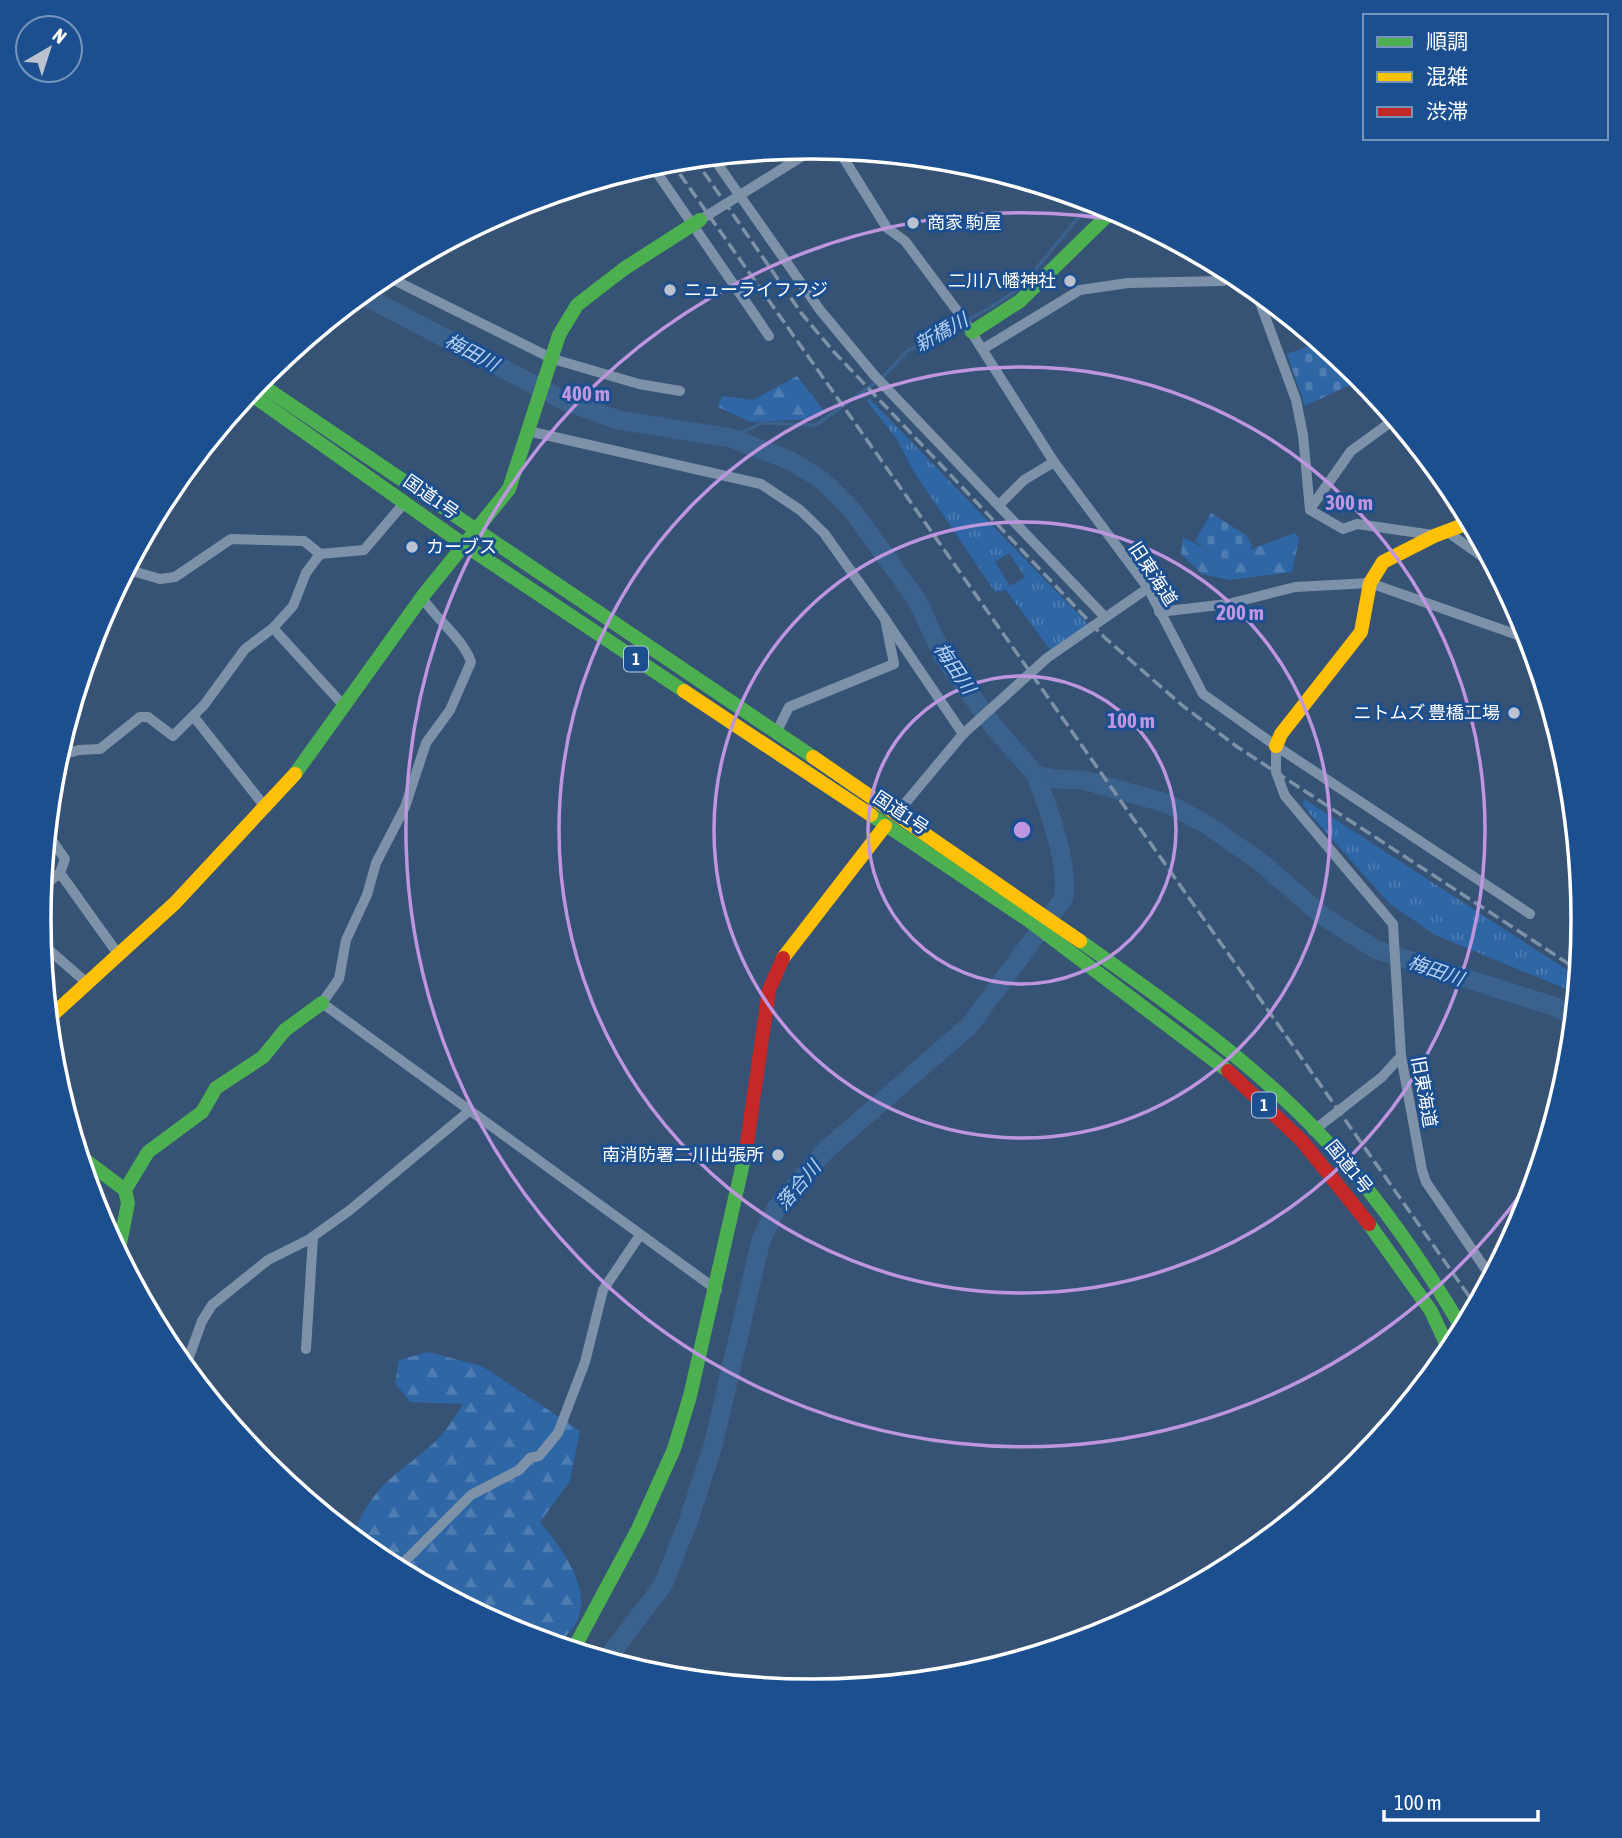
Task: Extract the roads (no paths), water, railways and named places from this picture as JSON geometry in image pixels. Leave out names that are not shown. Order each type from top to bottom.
[{"type":"main road","points":[[970,329],[1020,301],[1105,218]]},
{"type":"main road","points":[[56,1011],[175,903],[266,808],[345,707],[422,597],[509,489],[559,335],[578,305],[625,268],[697,223]]},
{"type":"main road","name":"国道1号","points":[[266,388],[474,531],[897,813],[1059,935],[1186,1016],[1315,1129],[1368,1188],[1438,1287],[1457,1319]]},
{"type":"main road","name":"国道1号","points":[[257,399],[463,544],[885,826],[1031,915]]},
{"type":"main road","points":[[1276,746],[1281,734],[1361,632],[1370,583],[1383,562],[1440,533],[1461,526]]},
{"type":"main road","points":[[577,1642],[638,1529],[674,1450],[718,1290],[744,1167],[769,990],[785,952],[885,826]]},
{"type":"main road","name":"国道1号","points":[[1059,935],[1220,1064],[1302,1141],[1352,1200],[1431,1311],[1444,1339]]},
{"type":"main road","points":[[125,1190],[148,1152],[202,1112],[216,1088],[263,1057],[285,1030],[322,1003]]},
{"type":"main road","points":[[92,1166],[125,1190],[128,1203],[121,1238]]},
{"type":"street","points":[[697,223],[798,159]]},
{"type":"street","name":"旧東海道","points":[[845,160],[887,228],[905,242],[961,316],[1054,462],[1148,588],[1203,694],[1276,746],[1276,772],[1284,796],[1393,924],[1401,1056],[1426,1182],[1485,1269]]},
{"type":"street","points":[[718,164],[820,310],[874,375],[1104,616]]},
{"type":"street","points":[[659,174],[697,223],[769,336]]},
{"type":"street","points":[[983,349],[1080,290],[1128,283],[1223,281]]},
{"type":"street","points":[[397,282],[551,363],[680,391]]},
{"type":"street","points":[[1262,307],[1296,400],[1303,435],[1310,510]]},
{"type":"street","points":[[1310,510],[1352,450],[1388,424]]},
{"type":"street","points":[[529,426],[761,484],[800,510],[824,533],[964,733]]},
{"type":"street","points":[[1000,504],[1024,480],[1054,462]]},
{"type":"street","points":[[70,753],[100,749],[140,717],[148,716],[173,736],[194,717],[245,649],[273,628],[293,606],[306,573],[320,555],[364,550],[405,502]]},
{"type":"street","points":[[1310,510],[1343,529],[1357,524],[1440,533],[1478,555]]},
{"type":"street","points":[[135,572],[160,579],[175,577],[231,539],[304,541],[320,555]]},
{"type":"street","points":[[1159,612],[1228,604],[1295,587],[1370,583],[1515,634]]},
{"type":"street","points":[[897,813],[964,733],[1014,686],[1104,616],[1148,588]]},
{"type":"street","points":[[422,597],[432,614],[467,651],[471,662],[450,709],[426,743],[405,807],[376,863],[367,895],[346,940],[339,979],[322,1003],[718,1290]]},
{"type":"street","points":[[776,733],[789,707],[894,664],[885,619]]},
{"type":"street","points":[[273,628],[345,707]]},
{"type":"street","points":[[194,717],[266,808]]},
{"type":"street","points":[[1276,746],[1530,914]]},
{"type":"street","points":[[52,879],[60,873],[65,859],[55,844]]},
{"type":"street","points":[[60,873],[118,954]]},
{"type":"street","points":[[52,952],[86,983]]},
{"type":"street","points":[[1302,1141],[1382,1077],[1401,1056]]},
{"type":"street","points":[[190,1357],[201,1321],[212,1305],[268,1260],[313,1237],[468,1111]]},
{"type":"street","points":[[405,1561],[471,1495],[519,1470],[530,1458],[539,1455],[558,1433],[585,1363],[603,1290],[640,1235]]},
{"type":"street","points":[[306,1349],[313,1237]]},
{"type":"waterway","name":"新橋川","points":[[731,438],[762,423],[816,425],[882,378],[907,351],[988,309],[1020,288],[1084,210]]},
{"type":"waterway","name":"梅田川","points":[[371,299],[565,401],[618,420],[731,438],[789,460],[822,480],[852,510],[917,600],[943,656],[994,727],[1036,775],[1083,780],[1166,803],[1204,823],[1258,860],[1324,917],[1377,950],[1566,1012]]},
{"type":"waterway","name":"落合川","points":[[612,1652],[663,1585],[688,1522],[713,1446],[761,1240],[777,1207],[826,1150],[969,1026],[1064,898],[1060,851],[1036,775]]},
{"type":"railway","points":[[700,167],[802,314],[834,352],[1104,637],[1183,706],[1236,746],[1570,965]]},
{"type":"railway","points":[[677,171],[1470,1297]]},
{"type":"place","name":"商家 駒屋","points":[[913,223]]},
{"type":"place","name":"二川八幡神社","points":[[1070,281]]},
{"type":"place","name":"ニューライフフジ","points":[[670,290]]},
{"type":"place","name":"カーブス","points":[[412,547]]},
{"type":"place","name":"ニトムズ 豊橋工場","points":[[1514,713]]},
{"type":"place","name":"南消防署二川出張所","points":[[778,1155]]}]
